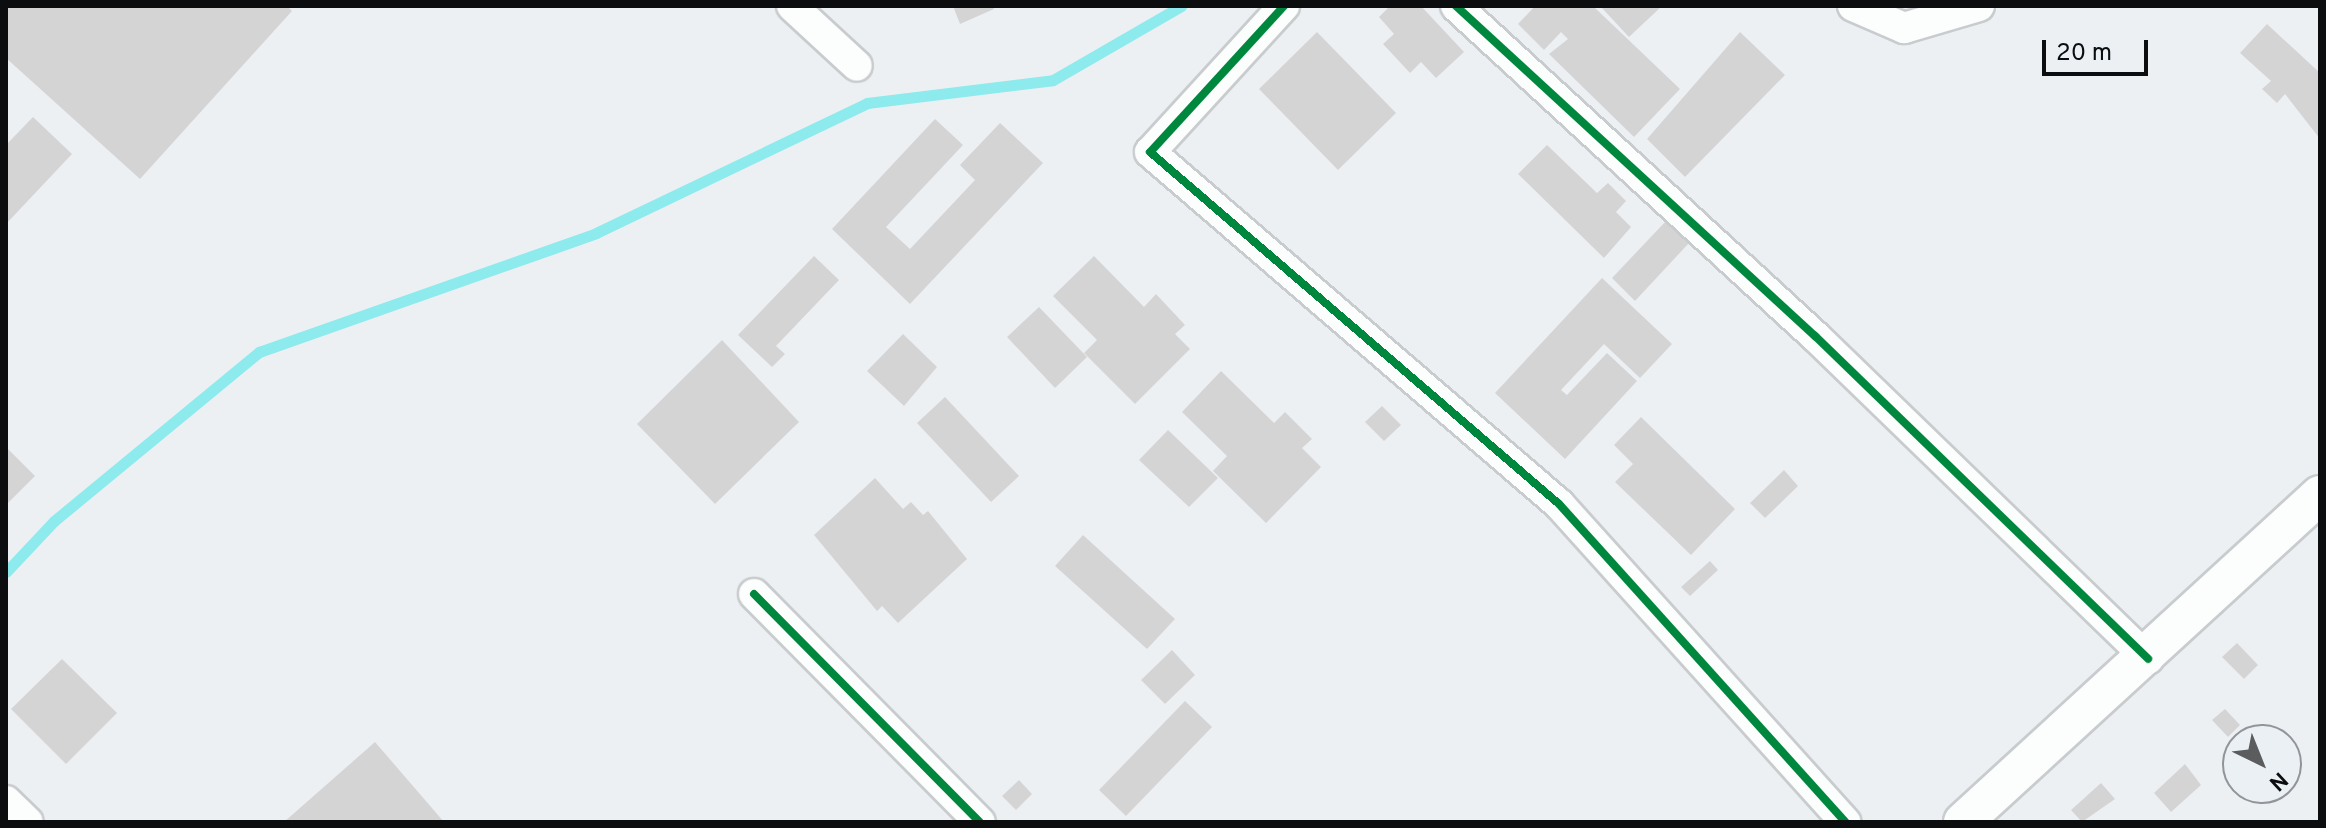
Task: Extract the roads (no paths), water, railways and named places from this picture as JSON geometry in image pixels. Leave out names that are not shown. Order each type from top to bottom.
[{"type":"street","points":[[792,6],[857,66]]},
{"type":"street","points":[[1284,6],[1150,152],[1559,504],[1845,822]]},
{"type":"street","points":[[1456,6],[1815,336],[2148,659]]},
{"type":"street","points":[[1853,6],[1904,28],[1979,6]]},
{"type":"street","points":[[1963,822],[2148,659],[2320,495]]},
{"type":"street","points":[[754,594],[980,822]]},
{"type":"street","points":[[6,801],[28,822]]},
{"type":"waterway","points":[[6,572],[54,521],[259,352],[596,233],[867,103],[1053,80],[1181,6]]}]
